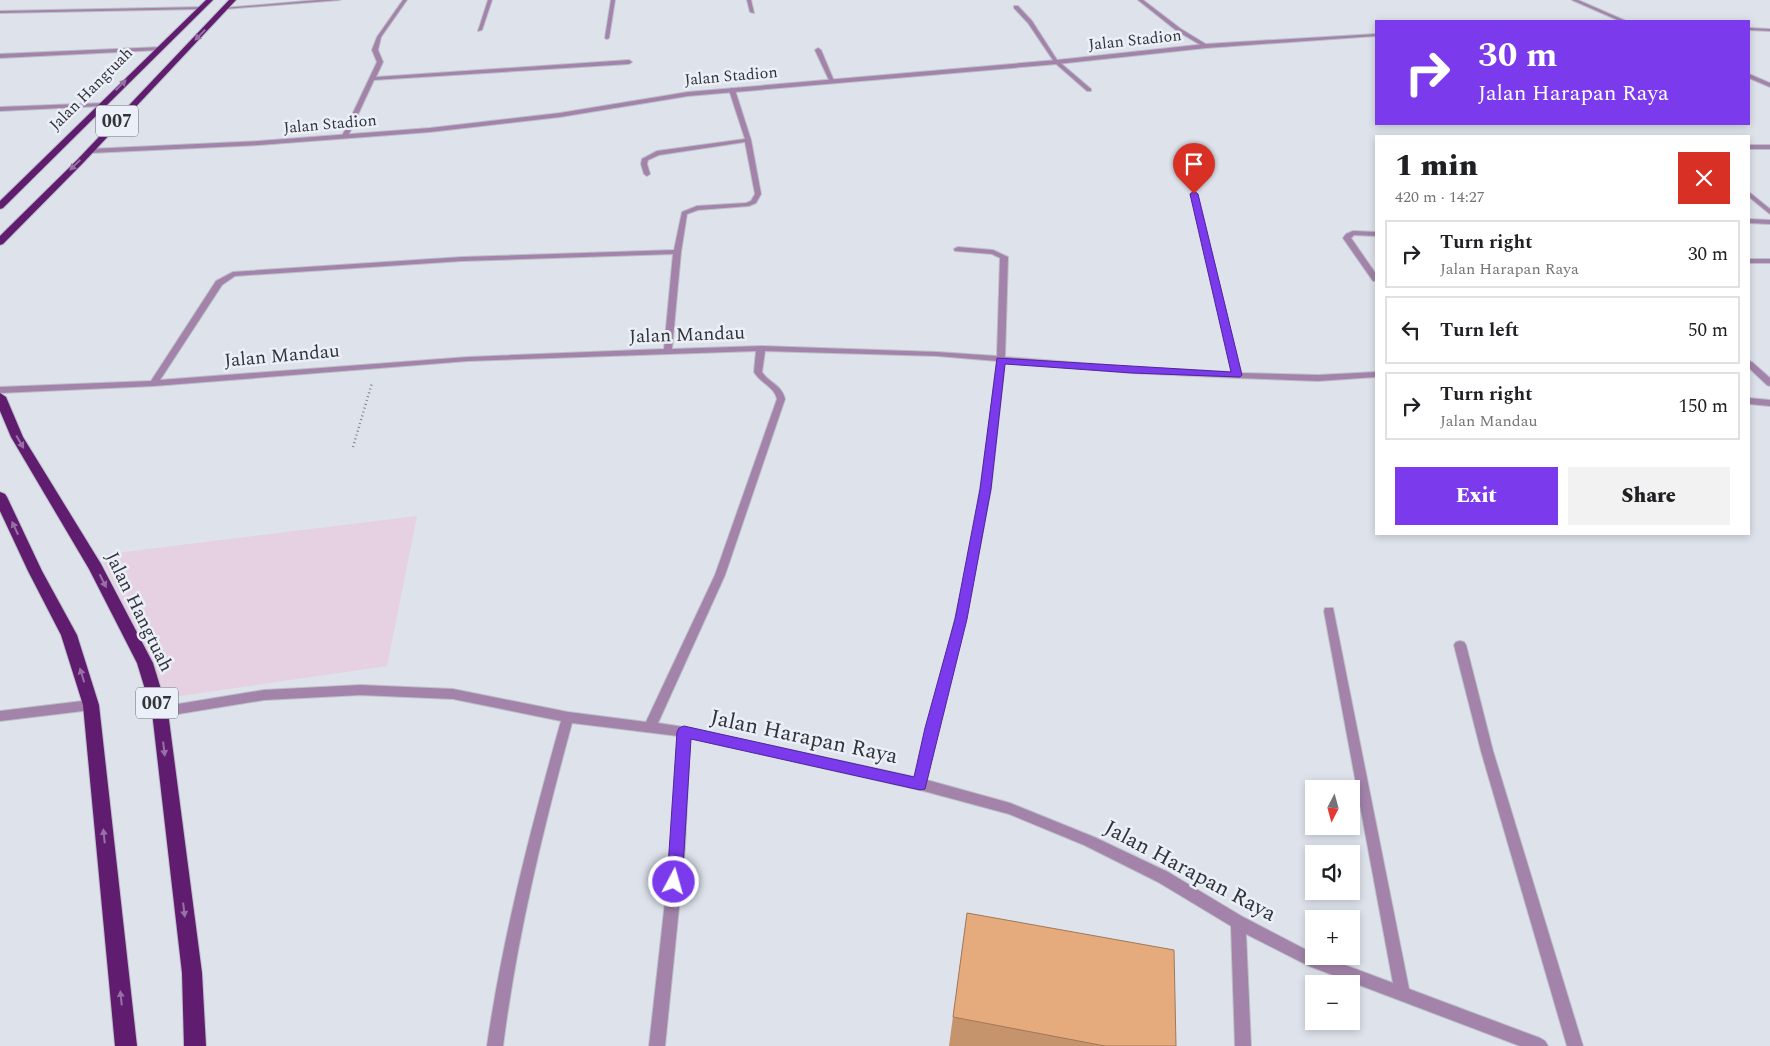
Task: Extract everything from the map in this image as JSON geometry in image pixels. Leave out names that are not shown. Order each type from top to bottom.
[{"type":"highway","name":"Jalan Hangtuah","points":[[0,206],[210,0]]},
{"type":"highway","name":"007","points":[[0,242],[22,217],[90,151],[233,0]]},
{"type":"highway","name":"Jalan Hangtuah","points":[[0,397],[17,437],[96,568],[148,672],[160,712],[192,973],[196,1046]]},
{"type":"highway","points":[[0,497],[34,571],[69,635],[91,705],[126,1046]]},
{"type":"street","points":[[225,8],[338,0]]},
{"type":"street","points":[[345,136],[380,62],[375,50],[379,38],[405,0]]},
{"type":"street","points":[[480,30],[490,0]]},
{"type":"street","points":[[607,38],[613,0]]},
{"type":"street","points":[[749,0],[752,12]]},
{"type":"street","points":[[1140,0],[1179,30],[1206,46]]},
{"type":"street","points":[[1574,0],[1622,20]]},
{"type":"street","points":[[1016,7],[1030,22],[1057,62],[1089,90]]},
{"type":"street","points":[[0,12],[201,8]]},
{"type":"street","points":[[0,16],[7,12]]},
{"type":"street","points":[[1750,29],[1770,30]]},
{"type":"street","name":"Jalan Stadion","points":[[90,151],[259,143],[496,123],[688,94],[832,80],[1057,62],[1206,46],[1375,35]]},
{"type":"street","points":[[0,56],[160,48]]},
{"type":"street","points":[[818,50],[832,80]]},
{"type":"street","points":[[371,79],[628,62]]},
{"type":"street","points":[[1750,76],[1770,85]]},
{"type":"street","points":[[668,352],[676,252],[684,213],[686,210],[697,208],[747,205],[757,198],[748,140],[732,90]]},
{"type":"street","points":[[0,109],[102,104]]},
{"type":"street","points":[[647,174],[644,164],[645,159],[657,153],[748,140]]},
{"type":"street","points":[[1750,147],[1770,147]]},
{"type":"street","points":[[1194,194],[1237,375]]},
{"type":"street","points":[[1750,195],[1770,212]]},
{"type":"street","points":[[1750,222],[1770,222]]},
{"type":"street","points":[[1375,234],[1353,233],[1348,235],[1347,238],[1375,278]]},
{"type":"street","points":[[920,784],[932,728],[961,619],[972,563],[986,489],[1001,360],[1004,257],[993,252],[958,249]]},
{"type":"street","points":[[154,383],[219,283],[233,274],[462,259],[676,252]]},
{"type":"street","points":[[1750,261],[1770,261]]},
{"type":"street","points":[[650,727],[720,575],[782,399],[781,392],[759,374],[757,370],[761,348]]},
{"type":"street","name":"Jalan Mandau","points":[[0,390],[154,383],[468,359],[761,348],[937,354],[1132,370],[1237,375],[1318,378],[1375,374]]},
{"type":"street","points":[[1750,365],[1770,383]]},
{"type":"street","points":[[1750,401],[1770,403]]},
{"type":"street","points":[[1329,611],[1402,992]]},
{"type":"street","points":[[1460,646],[1487,751],[1575,1046]]},
{"type":"street","name":"Jalan Harapan Raya","points":[[160,712],[264,695],[360,690],[452,694],[568,717],[684,732],[920,784],[1010,809],[1089,841],[1163,877],[1238,922],[1309,959],[1402,992],[1540,1046]]},
{"type":"street","points":[[0,716],[91,705]]},
{"type":"street","points":[[496,1046],[499,1018],[517,919],[542,811],[568,717]]},
{"type":"street","points":[[657,1046],[678,848],[684,732]]},
{"type":"street","points":[[1238,922],[1243,1046]]},
{"type":"path","points":[[353,447],[378,365]]},
{"type":"shaded area","points":[[417,516],[387,666],[166,698],[100,555]]},
{"type":"building","points":[[967,913],[1174,950],[1176,1046],[1105,1046],[953,1017]]},
{"type":"route","points":[[674,882],[678,848],[684,732],[920,784],[932,728],[961,619],[972,563],[986,489],[1001,360],[1132,370],[1237,375],[1194,194]]}]
